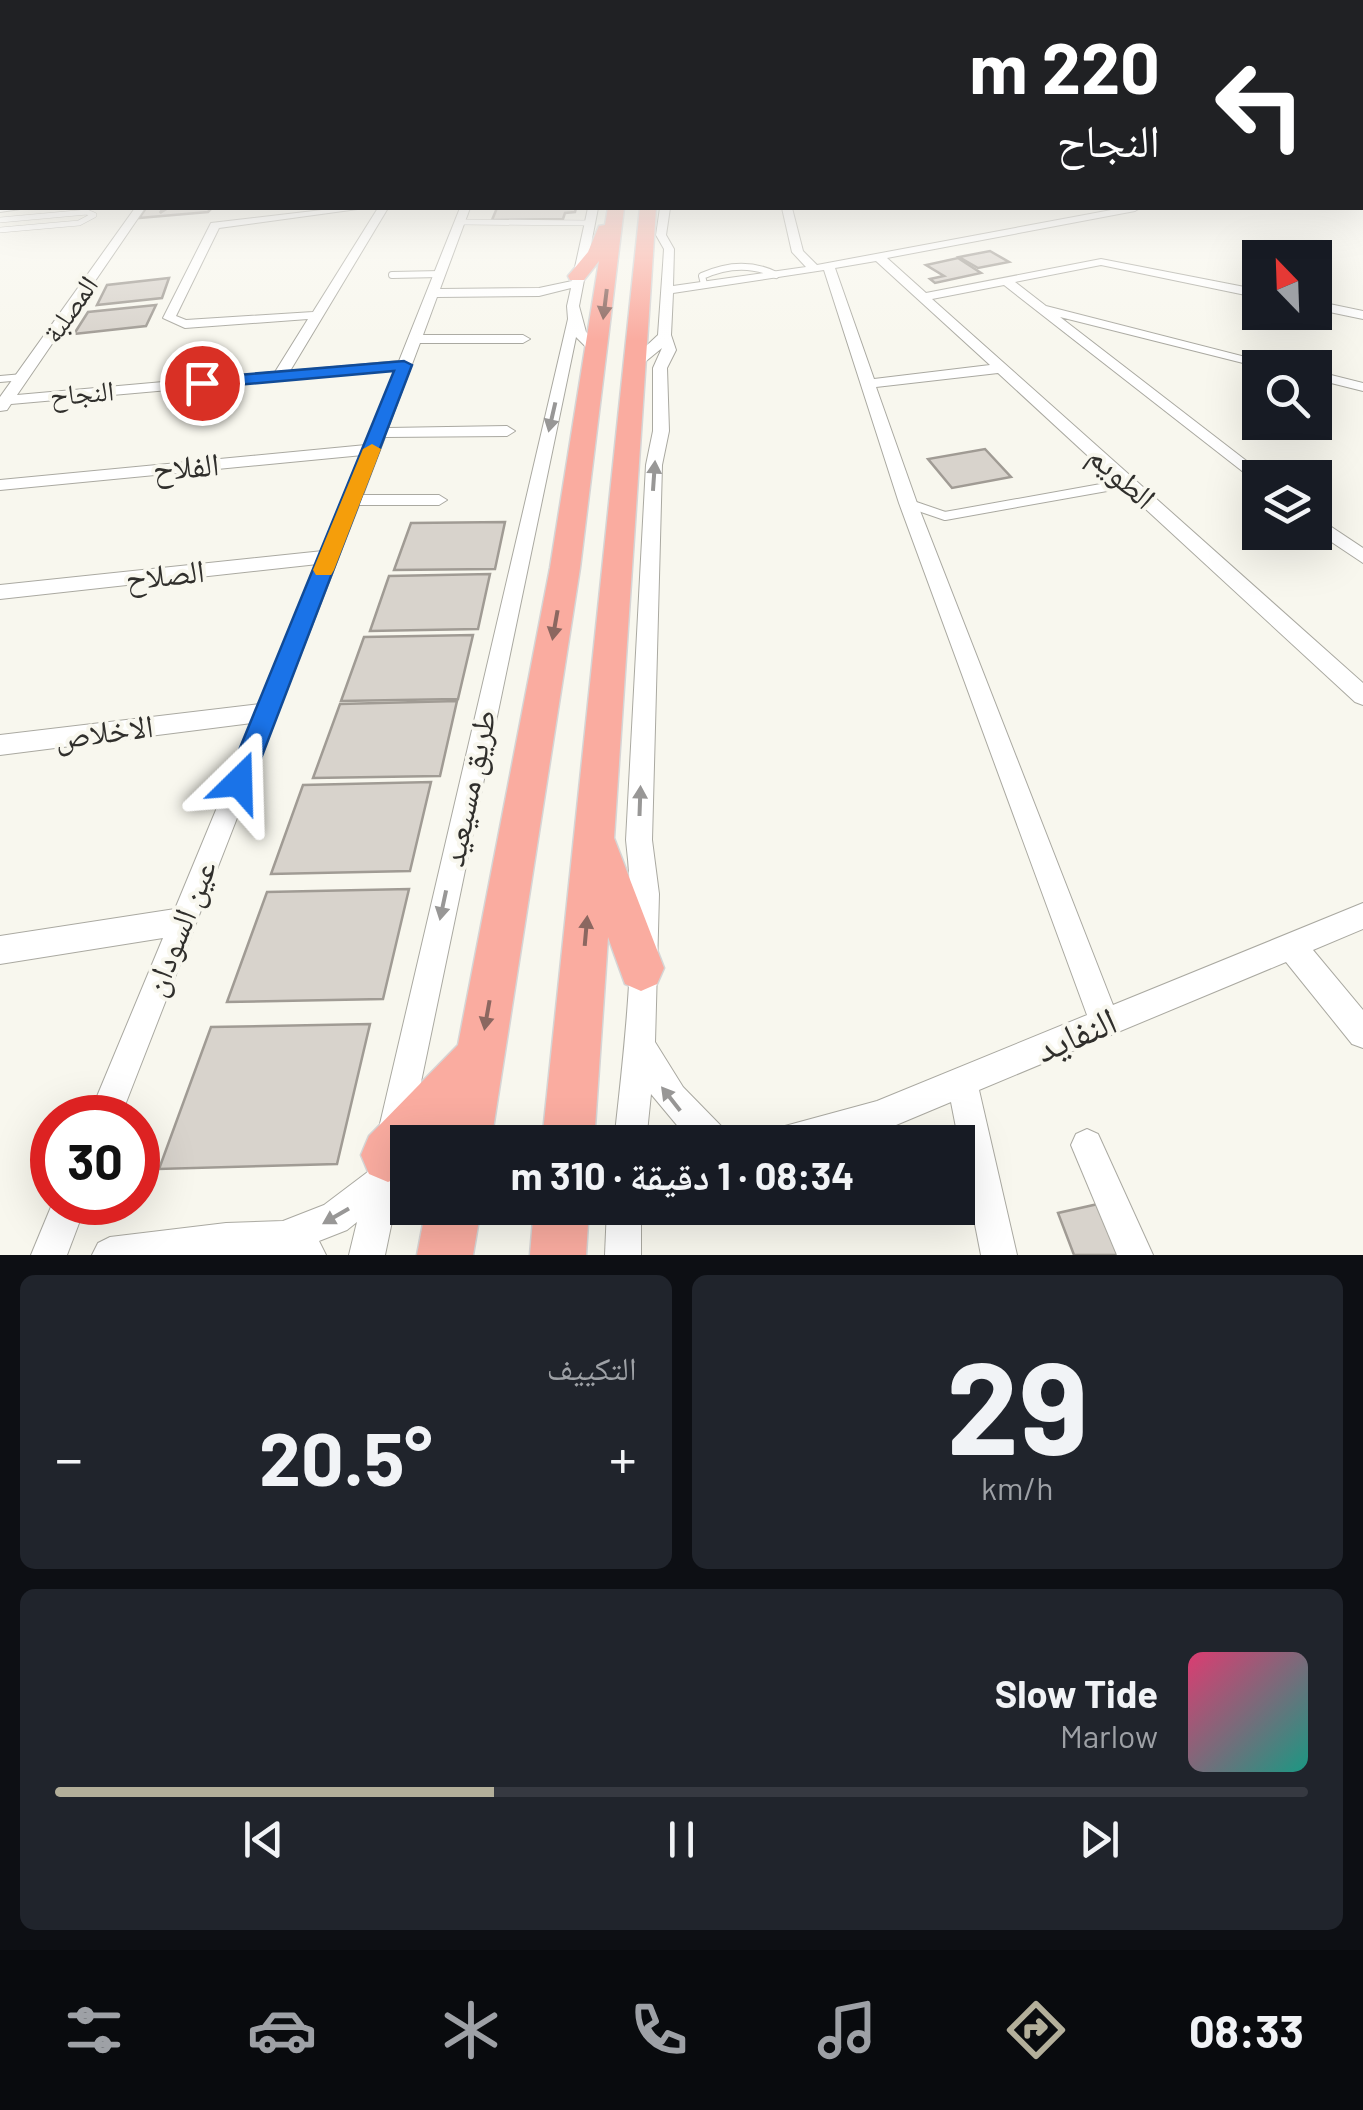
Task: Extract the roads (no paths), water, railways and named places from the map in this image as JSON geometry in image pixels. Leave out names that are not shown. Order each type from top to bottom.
[{"type":"highway","points":[[577,280],[596,254],[603,225]]},
{"type":"highway","name":"طريق مسيعيد","points":[[468,1125],[562,588],[598,351],[605,225]]},
{"type":"highway","points":[[569,1125],[635,362],[660,262],[652,225]]},
{"type":"highway","points":[[594,834],[642,968]]},
{"type":"highway","points":[[386,1168],[480,1057]]},
{"type":"highway","points":[[445,1255],[451,1225]]},
{"type":"highway","points":[[558,1255],[561,1225]]},
{"type":"street","name":"المصلبة","points":[[2,404],[129,225]]},
{"type":"street","points":[[217,225],[169,318],[185,324],[318,315]]},
{"type":"street","points":[[280,376],[372,225]]},
{"type":"street","name":"عين السودان","points":[[113,1095],[353,500],[459,225]]},
{"type":"street","name":"طريق مسيعيد","points":[[366,1255],[573,314],[577,280],[601,225]]},
{"type":"street","points":[[660,262],[669,250],[661,235],[663,225]]},
{"type":"street","points":[[791,225],[798,252],[822,268],[868,384],[908,503],[1105,1023]]},
{"type":"street","points":[[668,290],[776,276],[1051,225]]},
{"type":"street","name":"الطويم","points":[[880,258],[1363,696]]},
{"type":"street","points":[[660,262],[704,284]]},
{"type":"street","points":[[632,1125],[640,1046],[646,894],[639,840],[654,465],[661,431],[660,368],[670,350],[664,335],[668,290],[660,262]]},
{"type":"street","points":[[924,297],[1102,262],[1242,290]]},
{"type":"street","points":[[439,280],[562,296],[584,342],[598,351]]},
{"type":"street","points":[[539,292],[577,280]]},
{"type":"street","points":[[1005,280],[1242,466]]},
{"type":"street","points":[[1041,309],[1242,358]]},
{"type":"street","points":[[1332,310],[1363,316]]},
{"type":"street","points":[[635,362],[657,346],[664,335]]},
{"type":"street","points":[[415,339],[523,338]]},
{"type":"street","name":"النجاح","points":[[2,404],[404,365]]},
{"type":"street","points":[[868,384],[1002,368]]},
{"type":"street","points":[[1332,380],[1363,387]]},
{"type":"street","name":"الفلاح","points":[[0,485],[374,441],[507,432]]},
{"type":"street","points":[[353,500],[439,500]]},
{"type":"street","points":[[1332,534],[1363,557]]},
{"type":"street","name":"الصلاح","points":[[0,592],[329,557]]},
{"type":"street","name":"الاخلاص","points":[[0,745],[267,712]]},
{"type":"street","name":"النفايد","points":[[848,1125],[877,1117],[1363,916]]},
{"type":"street","points":[[0,950],[183,921]]},
{"type":"street","points":[[1290,944],[1363,1034]]},
{"type":"street","points":[[640,1046],[660,1086],[693,1125]]},
{"type":"street","points":[[962,1082],[999,1255]]},
{"type":"street","points":[[1087,1145],[1134,1255]]},
{"type":"street","points":[[110,1255],[206,1242],[296,1247],[336,1218],[386,1168]]},
{"type":"street","points":[[48,1255],[60,1225]]},
{"type":"street","points":[[623,1255],[624,1225]]},
{"type":"lane","points":[[0,230],[61,225]]},
{"type":"lane","points":[[393,274],[439,280]]},
{"type":"lane","points":[[0,378],[23,377]]},
{"type":"lane","points":[[908,503],[946,516],[1129,483]]}]
